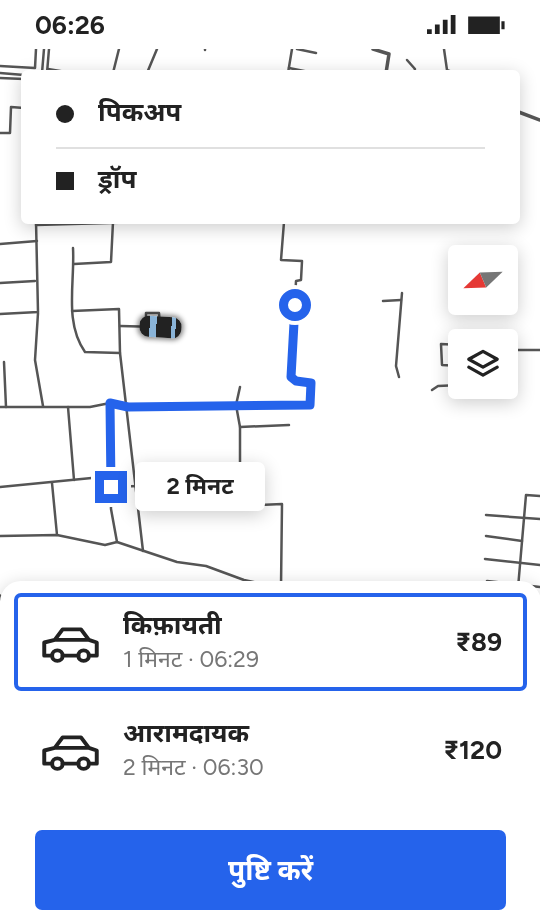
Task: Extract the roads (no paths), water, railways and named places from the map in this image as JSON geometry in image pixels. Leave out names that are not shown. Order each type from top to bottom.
[{"type":"street","points":[[0,66],[35,68],[36,49]]},
{"type":"street","points":[[44,49],[46,70]]},
{"type":"street","points":[[46,70],[49,49]]},
{"type":"street","points":[[114,70],[119,49]]},
{"type":"street","points":[[148,70],[157,49]]},
{"type":"street","points":[[299,70],[289,68],[295,49],[316,53]]},
{"type":"street","points":[[373,49],[389,54],[386,70]]},
{"type":"street","points":[[444,49],[447,70]]},
{"type":"street","points":[[407,59],[415,70]]},
{"type":"street","points":[[0,76],[21,77]]},
{"type":"street","points":[[0,133],[9,133],[10,107],[21,108]]},
{"type":"street","points":[[520,112],[540,120]]},
{"type":"street","points":[[36,224],[38,312],[35,359],[43,406]]},
{"type":"street","points":[[74,264],[111,262],[113,224]]},
{"type":"street","points":[[0,407],[110,403],[128,407],[310,405],[311,383],[296,381],[291,377],[296,281],[301,281],[302,261],[281,260],[284,224]]},
{"type":"street","points":[[0,244],[37,241]]},
{"type":"street","points":[[73,248],[72,311],[76,339],[85,352],[120,353]]},
{"type":"street","points":[[0,283],[37,281]]},
{"type":"street","points":[[399,377],[396,366],[402,293]]},
{"type":"street","points":[[383,301],[401,300]]},
{"type":"street","points":[[72,311],[119,309],[120,353],[138,486],[143,551]]},
{"type":"street","points":[[0,314],[38,312]]},
{"type":"street","points":[[120,326],[160,327],[159,313],[146,313],[146,326]]},
{"type":"street","points":[[448,344],[441,344],[442,365],[448,365]]},
{"type":"street","points":[[518,350],[540,350]]},
{"type":"street","points":[[4,362],[6,407]]},
{"type":"street","points":[[432,390],[438,386],[448,386]]},
{"type":"street","points":[[240,387],[236,405],[240,427],[240,506],[282,504],[281,581]]},
{"type":"street","points":[[110,403],[113,476],[111,487],[117,542]]},
{"type":"street","points":[[68,406],[74,480]]},
{"type":"street","points":[[240,427],[289,425]]},
{"type":"street","points":[[0,487],[113,476]]},
{"type":"street","points":[[52,483],[57,535]]},
{"type":"street","points":[[111,487],[138,486]]},
{"type":"street","points":[[518,581],[526,495],[540,496]]},
{"type":"street","points":[[486,515],[540,519]]},
{"type":"street","points":[[0,536],[57,535],[105,545],[117,542],[255,581]]},
{"type":"street","points":[[486,536],[522,541]]},
{"type":"street","points":[[485,559],[540,565]]}]
